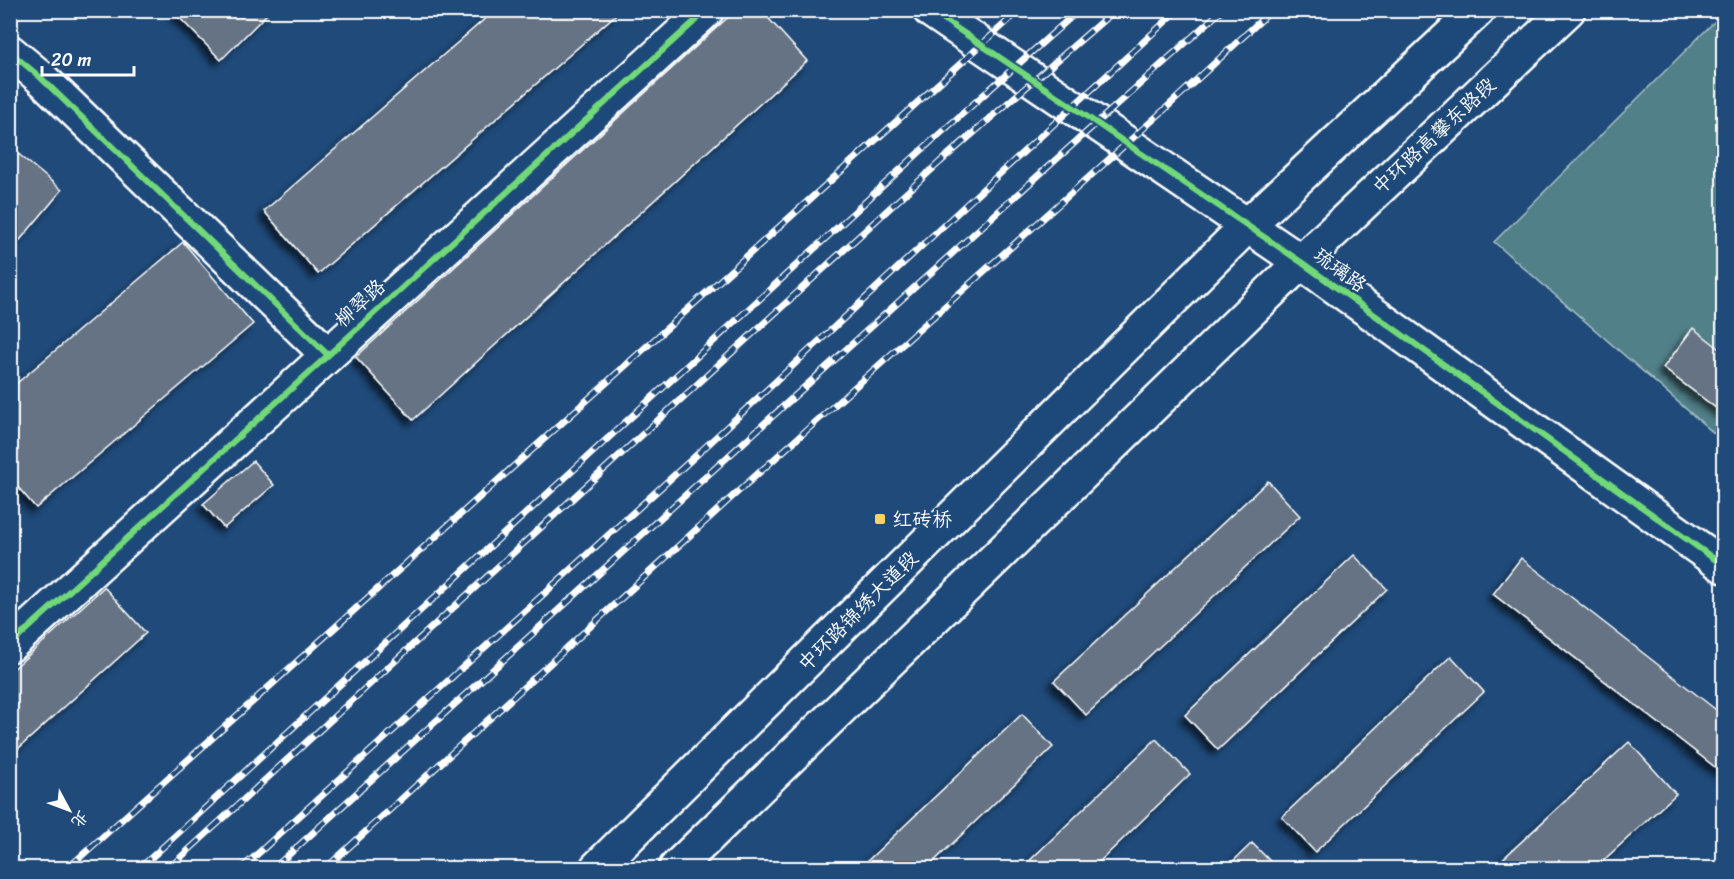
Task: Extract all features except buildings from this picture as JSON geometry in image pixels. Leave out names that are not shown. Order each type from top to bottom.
[{"type":"main road","name":"柳翠路","points":[[10,645],[707,10]]},
{"type":"main road","name":"琉璃路","points":[[930,10],[1301,262],[1724,567]]},
{"type":"main road","points":[[1247,226],[1478,10]]},
{"type":"main road","name":"中环路高攀东路段","points":[[1301,262],[1568,10]]},
{"type":"main road","points":[[10,52],[40,77],[328,355]]},
{"type":"main road","name":"中环路锦绣大道段","points":[[597,868],[1247,226]]},
{"type":"main road","points":[[676,868],[1301,262]]},
{"type":"green space","points":[[1723,13],[1723,441],[1494,242]]},
{"type":"railway","points":[[68,868],[1020,10]]},
{"type":"railway","points":[[140,868],[925,147],[1079,10]]},
{"type":"railway","points":[[169,868],[940,162],[1115,10]]},
{"type":"railway","points":[[242,868],[702,450],[1178,10]]},
{"type":"railway","points":[[274,868],[1222,10]]},
{"type":"railway","points":[[326,868],[732,497],[1164,110],[1272,10]]},
{"type":"cycle path","points":[[10,645],[707,10]]},
{"type":"cycle path","points":[[930,10],[1301,262],[1724,566]]},
{"type":"cycle path","points":[[10,52],[40,77],[328,355]]},
{"type":"place","name":"红砖桥","points":[[880,519]]}]
